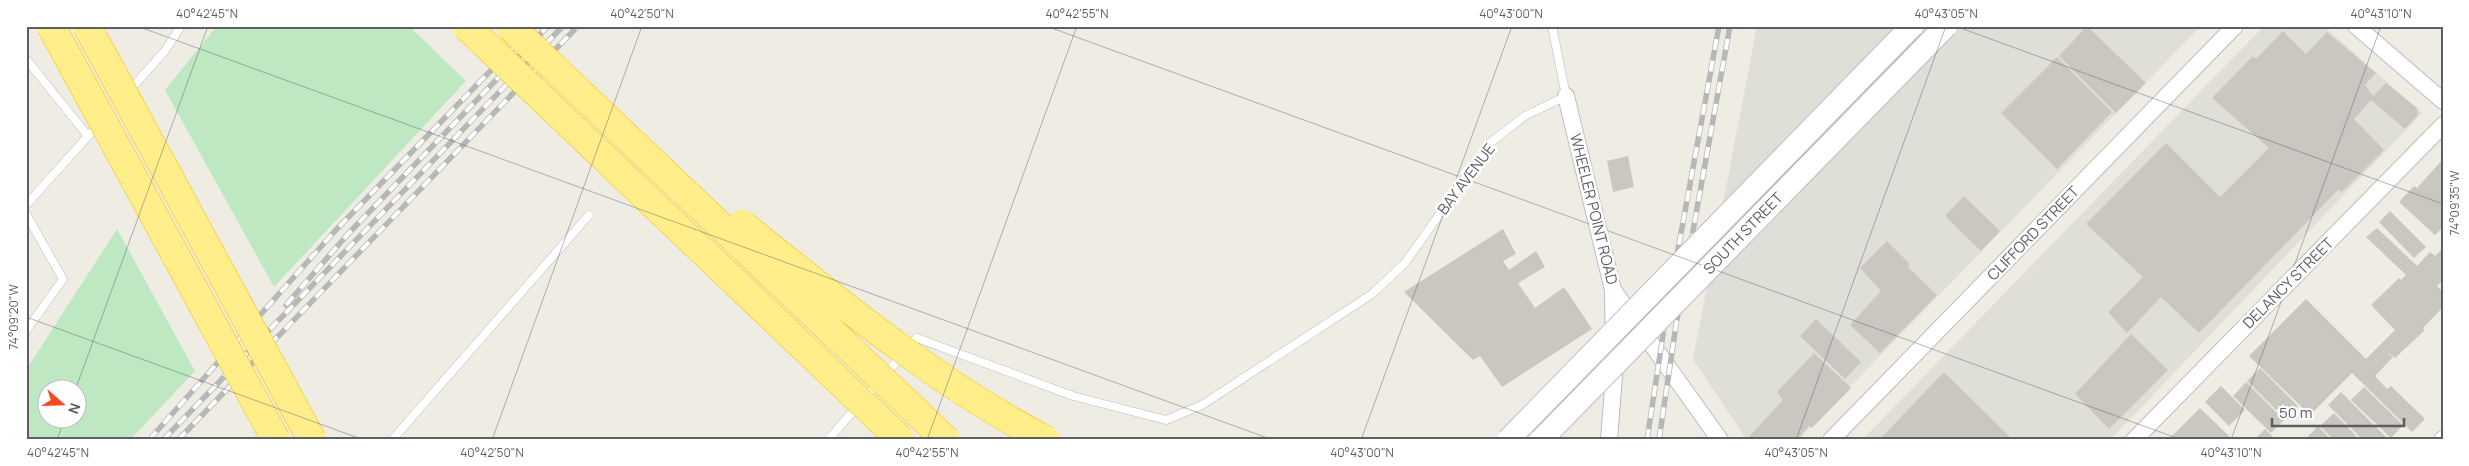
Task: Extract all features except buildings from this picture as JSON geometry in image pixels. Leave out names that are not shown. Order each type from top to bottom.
[{"type":"highway","points":[[51,26],[276,440]]},
{"type":"highway","points":[[87,26],[312,440]]},
{"type":"highway","points":[[466,26],[901,440]]},
{"type":"highway","points":[[510,26],[946,440]]},
{"type":"highway","points":[[596,108],[905,352],[975,400],[1046,440]]},
{"type":"main road","name":"SOUTH STREET","points":[[1508,440],[1912,26]]},
{"type":"main road","name":"SOUTH STREET","points":[[1541,440],[1946,26]]},
{"type":"street","name":"CLIFFORD STREET","points":[[1831,440],[2235,26]]},
{"type":"street","points":[[2356,26],[2443,101]]},
{"type":"street","name":"WHEELER POINT ROAD","points":[[1566,96],[1613,290],[1720,440]]},
{"type":"street","name":"DELANCY STREET","points":[[2134,440],[2443,125]]},
{"type":"street","points":[[1609,440],[1614,376],[1613,290]]},
{"type":"lane","points":[[120,101],[164,52],[181,26]]},
{"type":"lane","points":[[1552,26],[1566,96]]},
{"type":"lane","points":[[26,59],[88,136]]},
{"type":"lane","name":"BAY AVENUE","points":[[828,440],[917,338],[1073,396],[1166,420],[1202,405],[1372,294],[1404,263],[1490,143],[1525,116],[1566,96]]},
{"type":"lane","points":[[26,205],[107,115]]},
{"type":"lane","points":[[26,214],[63,279],[26,331]]},
{"type":"lane","points":[[392,440],[589,215]]},
{"type":"shaded area","points":[[1757,26],[2201,26],[1798,440],[1747,440],[1693,359]]},
{"type":"shaded area","points":[[2264,26],[2324,26],[2422,113],[2110,440],[1862,440]]},
{"type":"green space","points":[[217,26],[409,26],[466,81],[274,287],[165,90]]},
{"type":"green space","points":[[117,229],[195,371],[130,440],[26,440],[26,370]]},
{"type":"railway","points":[[149,440],[334,232],[534,26]]},
{"type":"railway","points":[[286,305],[348,234],[548,26]]},
{"type":"railway","points":[[163,440],[563,26]]},
{"type":"railway","points":[[178,440],[578,26]]},
{"type":"railway","points":[[1647,440],[1666,315],[1719,26]]},
{"type":"railway","points":[[1659,440],[1676,325],[1730,26]]}]
